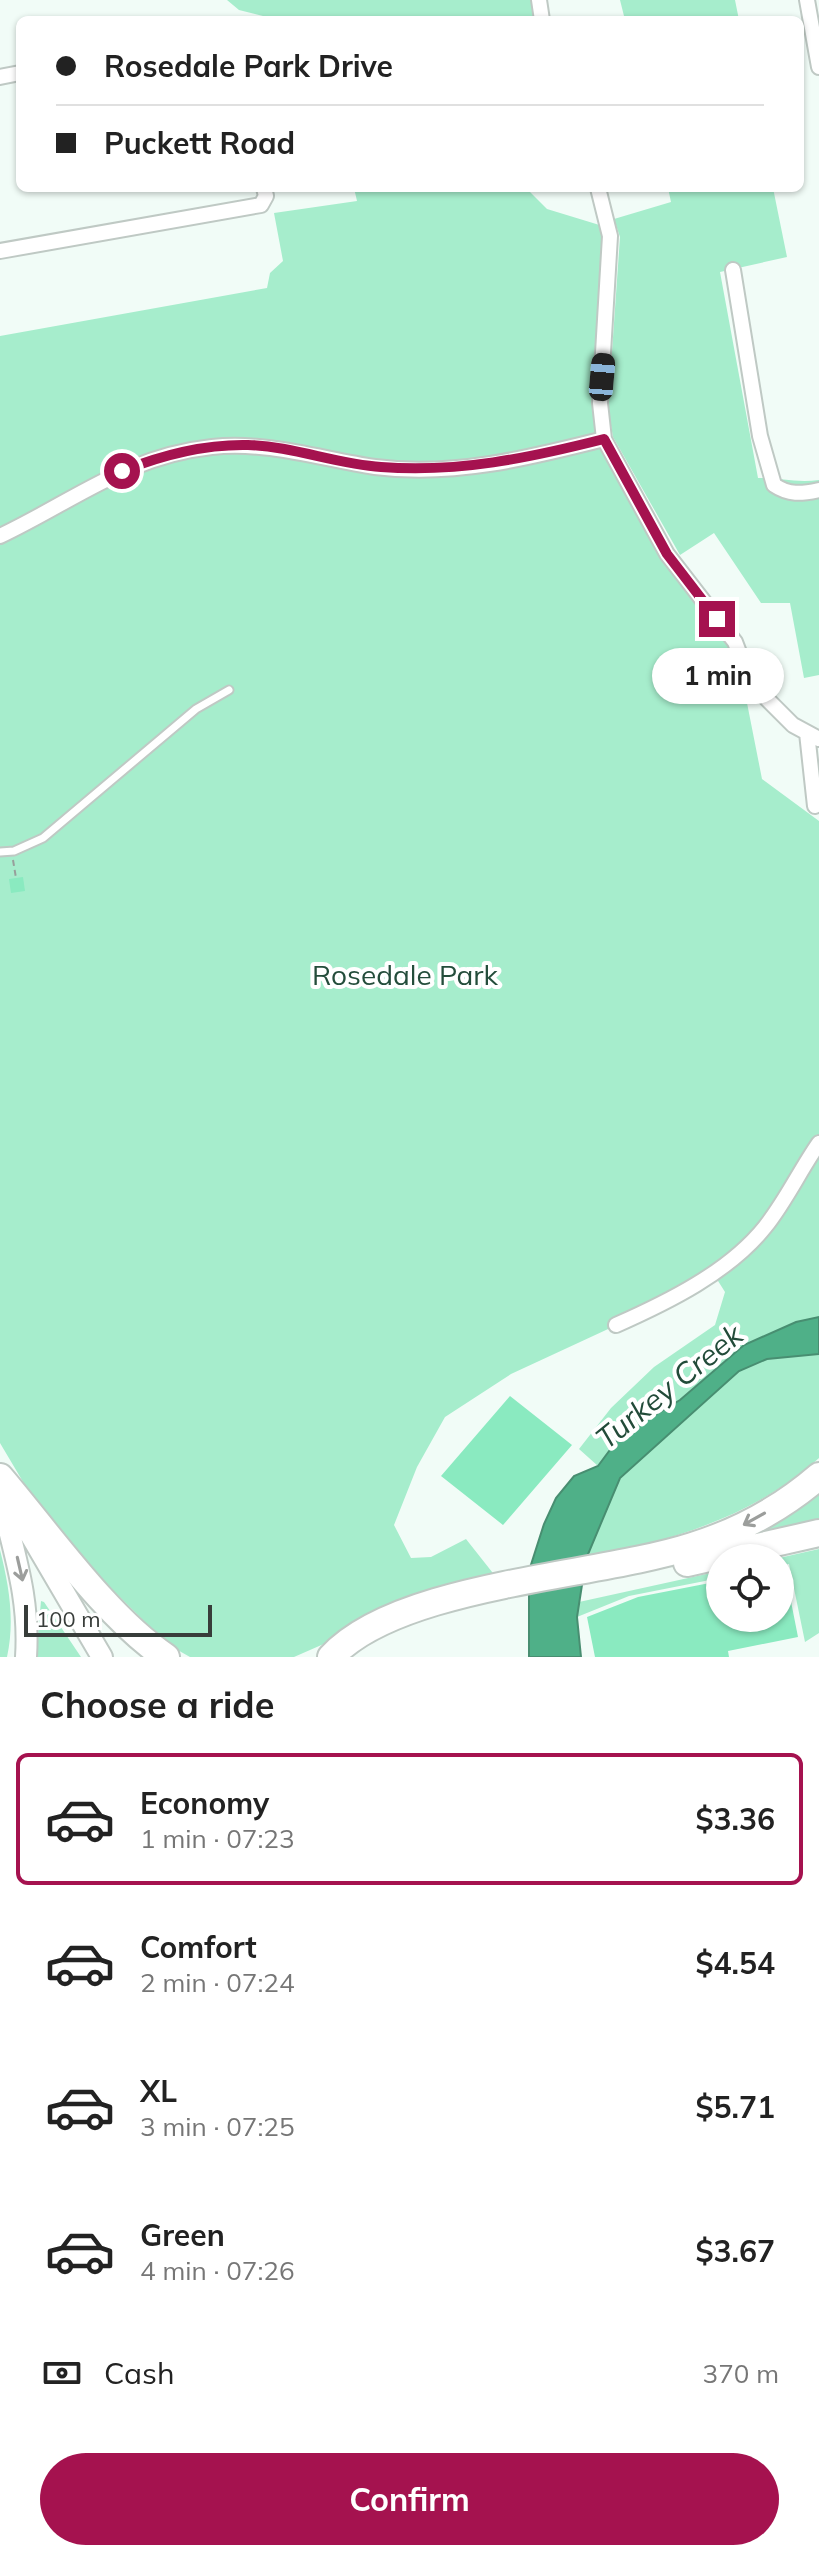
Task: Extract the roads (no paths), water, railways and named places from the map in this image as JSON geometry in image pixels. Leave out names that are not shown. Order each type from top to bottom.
[{"type":"highway","points":[[614,1572],[692,1547],[739,1527],[777,1507],[819,1476]]},
{"type":"highway","points":[[0,1479],[103,1597],[150,1647],[166,1657]]},
{"type":"highway","points":[[334,1655],[361,1631],[406,1611],[819,1533]]},
{"type":"main road","points":[[0,1479],[102,1657]]},
{"type":"main road","points":[[0,1493],[25,1587],[28,1620],[26,1657]]},
{"type":"street","points":[[807,0],[819,67]]},
{"type":"street","points":[[0,251],[261,205],[265,192]]},
{"type":"street","points":[[599,192],[610,236],[600,403],[604,439],[667,554],[735,642],[743,663],[767,699],[813,736],[815,806]]},
{"type":"street","points":[[733,270],[760,436],[774,485],[784,492],[799,494],[819,490]]},
{"type":"street","points":[[0,536],[102,479],[169,455],[210,447],[249,445],[377,467],[462,468],[526,459],[604,439]]},
{"type":"street","points":[[616,1325],[697,1283],[744,1249],[766,1227],[819,1143]]},
{"type":"lane","points":[[0,852],[12,851],[43,838],[196,709],[229,690]]},
{"type":"park label","name":"Rosedale Park","points":[[405,974]]},
{"type":"water label","name":"Turkey Creek","points":[[669,1386]]}]
